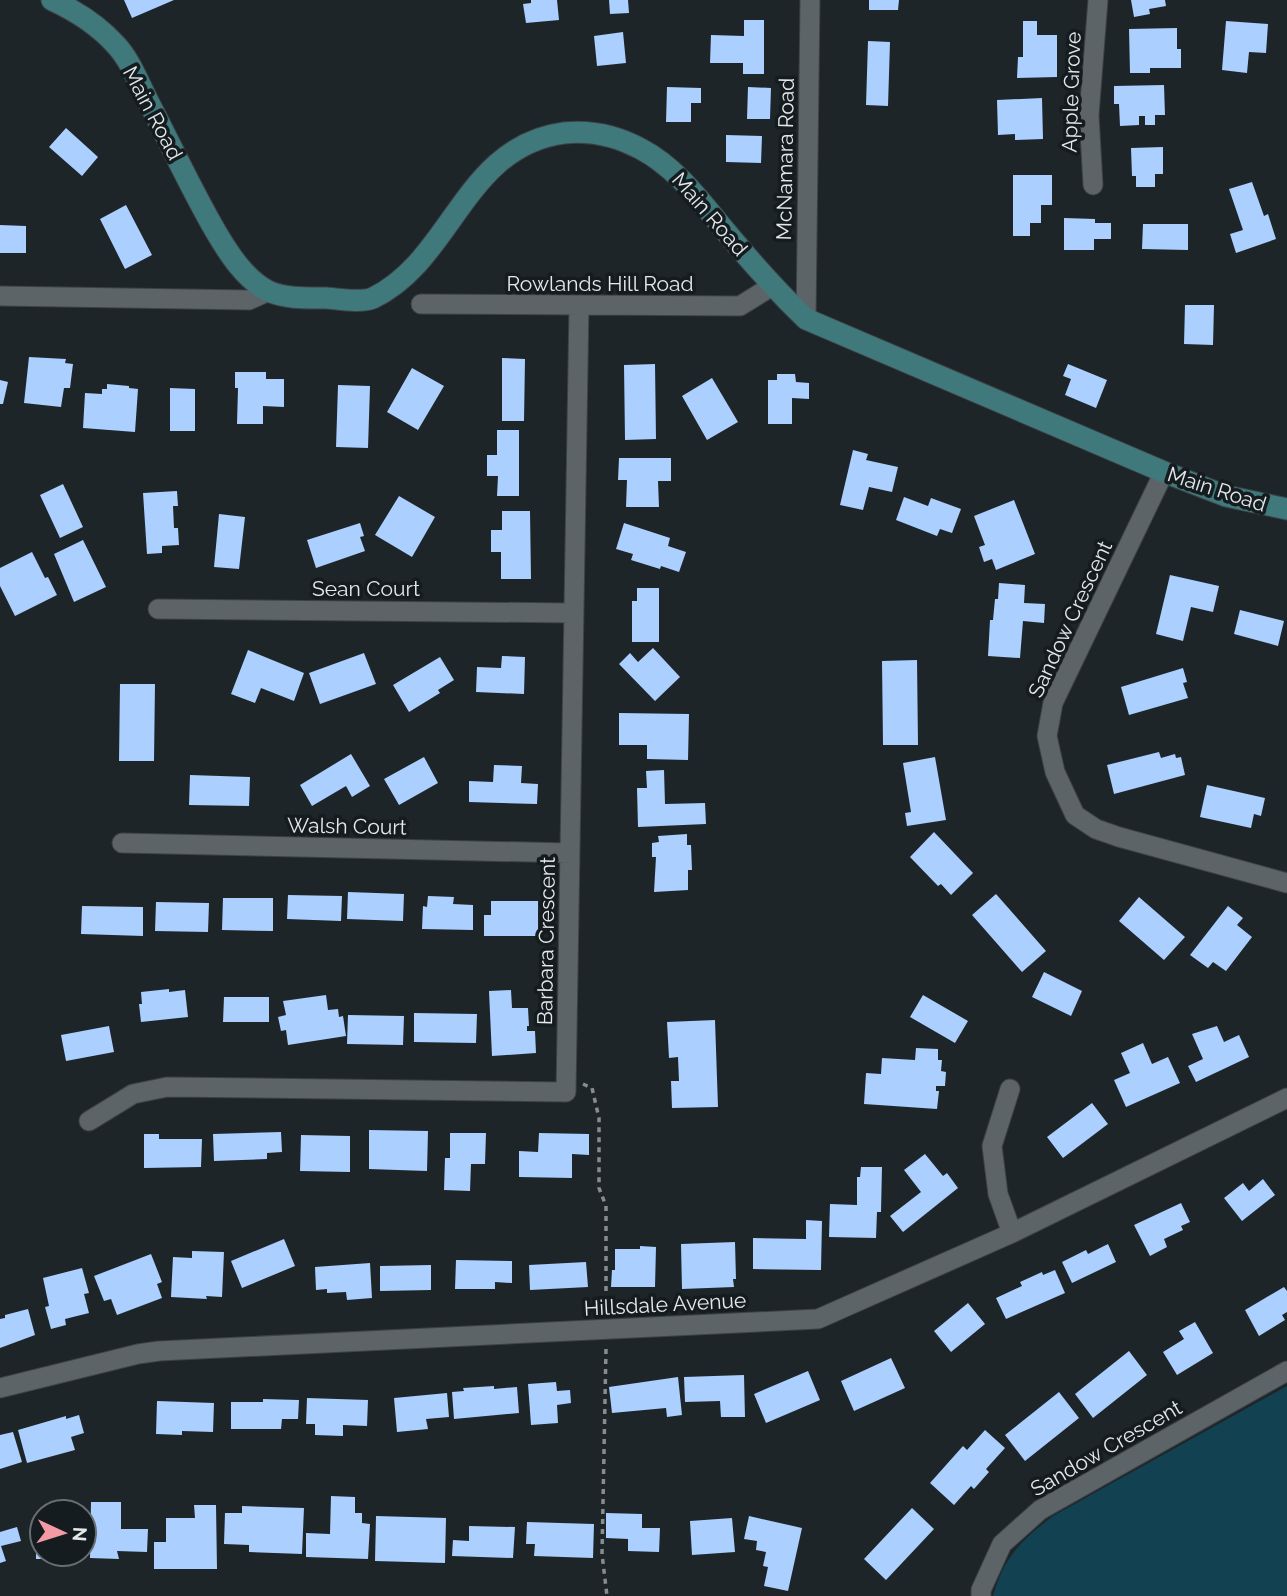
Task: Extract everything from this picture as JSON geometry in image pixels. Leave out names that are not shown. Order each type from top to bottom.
[{"type":"main road","name":"Main Road","points":[[52,0],[80,13],[117,46],[138,80],[227,251],[247,275],[269,291],[294,298],[370,300],[400,282],[424,255],[470,190],[500,160],[544,136],[576,132],[607,135],[640,148],[674,170],[772,286],[806,319],[1164,472],[1226,496],[1287,509]]},
{"type":"street","name":"McNamara Road","points":[[806,319],[810,0]]},
{"type":"street","name":"Apple Grove","points":[[1093,186],[1089,115],[1098,0]]},
{"type":"street","name":"Rowlands Hill Road","points":[[421,304],[740,306],[772,286]]},
{"type":"street","points":[[0,296],[249,300],[269,291]]},
{"type":"street","name":"Barbara Crescent","points":[[566,1074],[579,305]]},
{"type":"street","name":"Sandow Crescent","points":[[1164,472],[1053,703],[1046,736],[1055,772],[1075,815],[1096,829],[1287,883]]},
{"type":"street","name":"Sean Court","points":[[158,609],[574,613]]},
{"type":"street","name":"Walsh Court","points":[[122,843],[570,853]]},
{"type":"street","points":[[89,1121],[133,1094],[167,1087],[566,1092],[566,1074]]},
{"type":"street","points":[[1010,1089],[992,1146],[998,1194],[1012,1233]]},
{"type":"street","name":"Hillsdale Avenue","points":[[0,1388],[159,1351],[818,1320],[1012,1233],[1287,1098]]},
{"type":"street","name":"Sandow Crescent","points":[[981,1596],[981,1590],[1002,1544],[1040,1510],[1287,1371]]},
{"type":"path","points":[[566,1074],[592,1088],[598,1118],[598,1188],[606,1206],[602,1554],[607,1596]]},
{"type":"shaded area","points":[[1287,1386],[1287,1596],[993,1596],[997,1582],[1015,1550],[1053,1516]]},
{"type":"building","points":[[124,0],[174,0],[132,18]]},
{"type":"building","points":[[531,0],[557,0],[559,20],[526,23],[523,4],[531,3]]},
{"type":"building","points":[[609,0],[628,0],[629,13],[610,14]]},
{"type":"building","points":[[869,0],[899,0],[898,10],[869,10]]},
{"type":"building","points":[[1131,0],[1165,0],[1166,6],[1149,9],[1150,14],[1134,17]]},
{"type":"building","points":[[744,20],[764,20],[764,74],[743,74],[743,63],[710,63],[711,35],[744,36]]},
{"type":"building","points":[[1023,21],[1037,21],[1037,35],[1057,35],[1057,77],[1017,78],[1018,57],[1023,57]]},
{"type":"building","points":[[1226,21],[1268,24],[1266,53],[1249,52],[1247,73],[1222,70]]},
{"type":"building","points":[[1177,28],[1181,68],[1150,68],[1150,73],[1130,73],[1129,29]]},
{"type":"building","points":[[623,32],[626,63],[597,66],[594,36]]},
{"type":"building","points":[[868,41],[890,42],[888,106],[866,105]]},
{"type":"building","points":[[1164,85],[1165,115],[1155,115],[1155,125],[1145,125],[1145,116],[1139,116],[1139,125],[1120,126],[1119,104],[1114,104],[1114,86]]},
{"type":"building","points":[[667,87],[701,88],[701,103],[691,103],[691,122],[666,122]]},
{"type":"building","points":[[748,87],[771,88],[770,119],[747,119]]},
{"type":"building","points":[[1042,98],[1043,139],[1015,140],[1015,134],[998,135],[997,100]]},
{"type":"building","points":[[66,128],[98,157],[82,176],[49,147]]},
{"type":"building","points":[[726,135],[762,136],[761,163],[726,162]]},
{"type":"building","points":[[1163,147],[1163,174],[1155,174],[1155,187],[1136,187],[1136,176],[1132,176],[1131,148]]},
{"type":"building","points":[[1013,175],[1052,175],[1052,205],[1041,205],[1041,223],[1030,223],[1030,236],[1013,236]]},
{"type":"building","points":[[1252,182],[1264,216],[1268,214],[1276,239],[1236,253],[1230,234],[1243,230],[1229,189]]},
{"type":"building","points":[[126,205],[152,255],[125,269],[100,219]]},
{"type":"building","points":[[1064,218],[1095,219],[1095,223],[1111,223],[1111,239],[1094,239],[1094,250],[1064,250]]},
{"type":"building","points":[[1143,224],[1188,224],[1188,250],[1142,249]]},
{"type":"building","points":[[0,225],[26,226],[26,253],[0,253]]},
{"type":"building","points":[[1185,305],[1214,305],[1213,345],[1184,344]]},
{"type":"building","points":[[29,357],[66,359],[65,363],[73,364],[70,388],[64,388],[61,407],[24,403]]},
{"type":"building","points":[[502,358],[525,359],[524,421],[502,421]]},
{"type":"building","points":[[655,364],[656,439],[625,440],[624,365]]},
{"type":"building","points":[[1068,364],[1107,380],[1096,408],[1065,395],[1071,379],[1063,376]]},
{"type":"building","points":[[412,368],[444,386],[418,430],[387,412]]},
{"type":"building","points":[[235,372],[266,372],[266,379],[284,379],[284,407],[263,406],[263,424],[237,424],[238,388],[235,388]]},
{"type":"building","points":[[777,374],[795,374],[796,382],[809,383],[809,399],[792,398],[792,424],[768,424],[768,380],[777,380]]},
{"type":"building","points":[[712,378],[738,422],[707,440],[682,396]]},
{"type":"building","points":[[0,380],[8,382],[3,404],[0,404]]},
{"type":"building","points":[[107,384],[138,389],[135,432],[83,428],[85,393],[102,394],[102,389],[107,389]]},
{"type":"building","points":[[338,385],[370,386],[368,448],[336,447]]},
{"type":"building","points":[[170,388],[195,389],[195,431],[170,431]]},
{"type":"building","points":[[497,430],[519,430],[519,496],[497,496],[498,476],[487,476],[487,455],[497,455]]},
{"type":"building","points":[[853,450],[868,454],[866,460],[898,467],[892,492],[869,487],[863,510],[840,505]]},
{"type":"building","points":[[619,458],[671,458],[671,481],[658,481],[659,507],[626,507],[627,480],[618,480]]},
{"type":"building","points":[[63,484],[83,527],[60,538],[40,495]]},
{"type":"building","points":[[177,491],[178,506],[173,506],[174,528],[178,528],[179,545],[162,546],[162,553],[147,554],[143,493]]},
{"type":"building","points":[[399,496],[435,517],[412,557],[375,535]]},
{"type":"building","points":[[904,497],[928,506],[931,498],[961,509],[952,533],[940,529],[937,536],[896,520]]},
{"type":"building","points":[[1014,500],[1035,554],[996,570],[992,559],[984,562],[979,547],[985,545],[974,516]]},
{"type":"building","points":[[502,511],[530,511],[531,579],[501,579],[501,552],[491,552],[491,530],[502,530]]},
{"type":"building","points":[[219,514],[245,517],[239,569],[214,567]]},
{"type":"building","points":[[360,523],[364,536],[360,537],[365,551],[316,568],[307,540]]},
{"type":"building","points":[[624,523],[670,538],[668,546],[686,552],[679,572],[631,560],[633,554],[616,549]]},
{"type":"building","points":[[83,540],[106,587],[74,602],[54,554]]},
{"type":"building","points":[[32,552],[57,595],[15,616],[0,586],[0,568]]},
{"type":"building","points":[[1170,575],[1219,586],[1213,612],[1191,607],[1183,641],[1156,634]]},
{"type":"building","points":[[999,583],[1025,585],[1024,603],[1045,604],[1044,623],[1023,621],[1020,658],[988,656],[990,620],[993,620]]},
{"type":"building","points":[[637,588],[659,588],[659,642],[632,642],[632,601],[637,601]]},
{"type":"building","points":[[1240,610],[1284,621],[1278,646],[1234,634]]},
{"type":"building","points":[[653,648],[680,677],[655,701],[619,664],[630,653],[638,662]]},
{"type":"building","points":[[248,650],[304,673],[294,701],[261,688],[255,703],[231,694]]},
{"type":"building","points":[[364,653],[376,684],[320,704],[309,673]]},
{"type":"building","points":[[502,656],[525,657],[524,694],[476,692],[477,667],[501,668]]},
{"type":"building","points":[[440,657],[454,680],[438,690],[440,693],[409,712],[393,685]]},
{"type":"building","points":[[917,660],[918,745],[883,745],[882,661]]},
{"type":"building","points":[[1183,668],[1187,682],[1183,683],[1188,698],[1129,715],[1121,687]]},
{"type":"building","points":[[120,684],[155,684],[154,761],[119,761]]},
{"type":"building","points":[[619,713],[689,714],[688,760],[647,759],[647,745],[619,745]]},
{"type":"building","points":[[1159,752],[1161,758],[1175,754],[1176,758],[1181,757],[1185,775],[1114,794],[1107,765]]},
{"type":"building","points":[[351,754],[370,786],[352,797],[346,786],[312,806],[300,785]]},
{"type":"building","points":[[424,757],[438,783],[399,805],[384,779]]},
{"type":"building","points":[[935,757],[946,820],[907,826],[905,813],[911,812],[903,763]]},
{"type":"building","points":[[494,765],[522,766],[521,783],[538,784],[537,804],[469,802],[469,781],[493,782]]},
{"type":"building","points":[[664,770],[665,804],[705,803],[706,824],[638,827],[637,788],[647,788],[646,771]]},
{"type":"building","points":[[190,775],[250,777],[249,806],[189,805]]},
{"type":"building","points":[[1207,785],[1265,798],[1261,816],[1254,814],[1251,828],[1200,817]]},
{"type":"building","points":[[934,832],[973,873],[951,895],[941,884],[938,886],[910,857]]},
{"type":"building","points":[[687,834],[687,845],[691,845],[692,870],[688,870],[688,890],[654,892],[656,857],[652,857],[652,843],[659,842],[658,836]]},
{"type":"building","points":[[348,892],[404,894],[403,921],[347,919]]},
{"type":"building","points":[[996,894],[1046,951],[1022,972],[972,915]]},
{"type":"building","points":[[288,895],[342,896],[341,921],[287,919]]},
{"type":"building","points":[[428,896],[454,897],[453,904],[473,905],[473,930],[422,929],[423,906],[427,907]]},
{"type":"building","points":[[1139,897],[1185,937],[1164,960],[1119,921]]},
{"type":"building","points":[[223,898],[273,898],[273,931],[222,930]]},
{"type":"building","points":[[491,901],[538,901],[538,936],[484,936],[484,915],[491,915]]},
{"type":"building","points":[[156,902],[209,903],[208,932],[155,931]]},
{"type":"building","points":[[82,906],[143,907],[143,936],[81,934]]},
{"type":"building","points":[[1228,906],[1243,918],[1237,925],[1252,937],[1226,971],[1213,962],[1208,968],[1190,955]]},
{"type":"building","points":[[1044,972],[1082,991],[1071,1016],[1032,997]]},
{"type":"building","points":[[169,989],[169,992],[185,990],[188,1017],[141,1022],[141,992]]},
{"type":"building","points":[[511,990],[512,1008],[528,1008],[527,1031],[535,1031],[536,1053],[492,1056],[489,991]]},
{"type":"building","points":[[326,995],[328,1010],[338,1009],[339,1017],[343,1016],[346,1036],[288,1045],[286,1030],[281,1031],[278,1017],[286,1015],[283,1001]]},
{"type":"building","points":[[923,995],[968,1021],[955,1043],[910,1017]]},
{"type":"building","points":[[224,997],[269,997],[269,1022],[223,1022]]},
{"type":"building","points":[[414,1013],[477,1014],[476,1043],[414,1042]]},
{"type":"building","points":[[348,1015],[404,1016],[403,1045],[347,1044]]},
{"type":"building","points":[[715,1020],[718,1107],[672,1108],[671,1081],[679,1081],[678,1057],[669,1058],[667,1022]]},
{"type":"building","points":[[109,1026],[114,1052],[66,1061],[61,1035]]},
{"type":"building","points":[[1217,1026],[1224,1042],[1239,1035],[1249,1057],[1196,1082],[1188,1066],[1203,1059],[1192,1034]]},
{"type":"building","points":[[1143,1043],[1152,1064],[1168,1057],[1180,1083],[1126,1107],[1114,1080],[1130,1073],[1121,1053]]},
{"type":"building","points":[[916,1048],[938,1049],[938,1060],[942,1060],[941,1071],[946,1072],[945,1086],[936,1086],[936,1091],[939,1091],[937,1109],[864,1104],[866,1073],[881,1074],[882,1058],[915,1060]]},
{"type":"building","points":[[1092,1103],[1108,1124],[1063,1158],[1047,1137]]},
{"type":"building","points":[[369,1130],[428,1131],[427,1171],[369,1169]]},
{"type":"building","points":[[281,1132],[282,1152],[267,1153],[267,1159],[214,1161],[213,1134]]},
{"type":"building","points":[[450,1133],[486,1133],[485,1164],[471,1164],[470,1191],[444,1190],[445,1158],[450,1158]]},
{"type":"building","points":[[539,1133],[589,1134],[589,1155],[572,1154],[572,1178],[519,1177],[519,1151],[538,1152]]},
{"type":"building","points":[[144,1134],[159,1134],[159,1139],[202,1139],[201,1167],[144,1168]]},
{"type":"building","points":[[301,1135],[350,1136],[350,1172],[300,1171]]},
{"type":"building","points":[[925,1154],[943,1176],[947,1173],[958,1188],[903,1232],[890,1216],[921,1192],[904,1170]]},
{"type":"building","points":[[861,1167],[882,1167],[881,1212],[877,1212],[876,1238],[829,1237],[830,1204],[857,1205],[857,1177],[860,1177]]},
{"type":"building","points":[[1263,1179],[1275,1195],[1242,1221],[1224,1198],[1243,1183],[1249,1191]]},
{"type":"building","points":[[1181,1203],[1190,1222],[1181,1226],[1183,1230],[1164,1239],[1167,1247],[1150,1256],[1134,1225]]},
{"type":"building","points":[[806,1220],[822,1221],[821,1270],[753,1269],[753,1238],[806,1239]]},
{"type":"building","points":[[284,1239],[295,1266],[242,1288],[231,1261]]},
{"type":"building","points":[[735,1242],[734,1287],[682,1289],[681,1244]]},
{"type":"building","points":[[1108,1244],[1116,1262],[1072,1283],[1062,1262],[1086,1250],[1088,1254]]},
{"type":"building","points":[[640,1246],[656,1247],[655,1287],[611,1287],[612,1270],[615,1270],[615,1249],[640,1249]]},
{"type":"building","points":[[192,1251],[224,1252],[222,1297],[171,1297],[173,1257],[192,1258]]},
{"type":"building","points":[[151,1254],[162,1282],[157,1284],[162,1298],[117,1315],[111,1299],[104,1301],[94,1276]]},
{"type":"building","points":[[456,1260],[512,1261],[512,1283],[495,1282],[495,1289],[455,1289]]},
{"type":"building","points":[[586,1262],[588,1287],[530,1290],[529,1265]]},
{"type":"building","points":[[370,1263],[372,1298],[347,1300],[346,1292],[327,1293],[327,1289],[316,1290],[315,1267]]},
{"type":"building","points":[[431,1265],[431,1290],[380,1291],[380,1266]]},
{"type":"building","points":[[82,1268],[89,1293],[84,1294],[89,1313],[65,1319],[66,1325],[51,1329],[45,1307],[49,1306],[43,1278]]},
{"type":"building","points":[[1055,1270],[1065,1293],[1006,1319],[996,1298],[1022,1286],[1020,1282],[1042,1272],[1043,1275]]},
{"type":"building","points":[[1284,1287],[1287,1291],[1287,1312],[1282,1315],[1285,1320],[1259,1336],[1245,1310]]},
{"type":"building","points":[[968,1303],[985,1324],[951,1352],[934,1331]]},
{"type":"building","points":[[28,1309],[35,1335],[0,1348],[0,1319]]},
{"type":"building","points":[[1195,1322],[1213,1353],[1177,1375],[1163,1352],[1184,1339],[1179,1331]]},
{"type":"building","points":[[1129,1351],[1147,1375],[1093,1418],[1075,1394]]},
{"type":"building","points":[[891,1358],[905,1388],[854,1411],[841,1381]]},
{"type":"building","points":[[808,1371],[820,1400],[766,1423],[754,1394]]},
{"type":"building","points":[[744,1375],[745,1417],[721,1417],[720,1401],[685,1402],[684,1377]]},
{"type":"building","points":[[678,1377],[682,1415],[667,1417],[666,1408],[612,1413],[609,1387]]},
{"type":"building","points":[[556,1382],[557,1391],[570,1390],[571,1403],[557,1405],[558,1423],[531,1425],[528,1384]]},
{"type":"building","points":[[494,1386],[494,1389],[517,1387],[519,1413],[454,1419],[452,1392],[464,1391],[463,1388]]},
{"type":"building","points":[[1059,1392],[1079,1418],[1025,1461],[1005,1435]]},
{"type":"building","points":[[447,1393],[449,1417],[426,1419],[428,1429],[397,1432],[394,1398]]},
{"type":"building","points":[[307,1398],[368,1400],[367,1426],[343,1425],[343,1436],[315,1435],[315,1424],[306,1424]]},
{"type":"building","points":[[263,1399],[299,1400],[298,1419],[282,1419],[281,1429],[231,1429],[231,1402],[263,1402]]},
{"type":"building","points":[[157,1401],[214,1403],[213,1432],[156,1434]]},
{"type":"building","points":[[79,1415],[84,1433],[71,1437],[75,1450],[27,1463],[18,1430],[66,1416],[66,1419]]},
{"type":"building","points":[[985,1430],[1005,1448],[986,1469],[989,1472],[974,1489],[971,1486],[954,1505],[930,1483],[963,1446],[967,1450]]},
{"type":"building","points":[[13,1432],[22,1462],[0,1469],[0,1435]]},
{"type":"building","points":[[331,1496],[355,1497],[355,1513],[362,1513],[362,1523],[370,1524],[368,1559],[306,1557],[306,1533],[330,1534]]},
{"type":"building","points":[[98,1502],[121,1502],[121,1529],[148,1529],[147,1552],[117,1551],[119,1559],[98,1558]]},
{"type":"building","points":[[194,1505],[216,1505],[217,1569],[154,1569],[154,1542],[166,1542],[166,1518],[195,1518]]},
{"type":"building","points":[[242,1506],[304,1508],[302,1554],[249,1552],[249,1545],[224,1544],[225,1513],[242,1513]]},
{"type":"building","points":[[912,1508],[934,1529],[886,1580],[864,1559]]},
{"type":"building","points":[[606,1513],[642,1514],[642,1528],[660,1528],[659,1552],[628,1551],[628,1539],[606,1538]]},
{"type":"building","points":[[376,1516],[446,1518],[445,1563],[375,1561]]},
{"type":"building","points":[[749,1516],[802,1528],[788,1591],[764,1586],[768,1567],[763,1566],[766,1552],[756,1550],[757,1541],[744,1539]]},
{"type":"building","points":[[732,1518],[735,1552],[692,1555],[690,1521]]},
{"type":"building","points":[[527,1522],[594,1524],[593,1558],[534,1556],[535,1544],[526,1544]]},
{"type":"building","points":[[469,1526],[515,1527],[513,1558],[452,1556],[453,1540],[469,1541]]},
{"type":"building","points":[[17,1527],[21,1541],[1,1546],[6,1561],[0,1563],[0,1532]]}]
